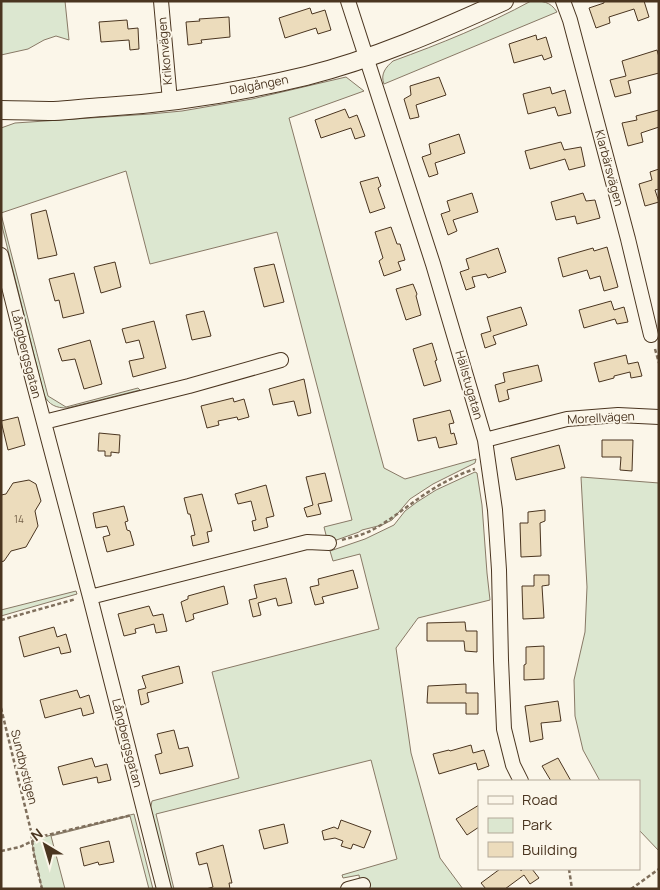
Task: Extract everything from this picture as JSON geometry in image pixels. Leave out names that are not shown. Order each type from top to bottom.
[{"type":"street","name":"Krikonvägen","points":[[161,1],[170,101]]},
{"type":"street","name":"Hällstugatan","points":[[348,1],[433,264],[485,440],[495,510],[499,570],[504,728],[513,765],[520,780]]},
{"type":"street","name":"Dalgången","points":[[1,110],[56,111],[170,101],[298,78],[425,36],[504,1]]},
{"type":"street","name":"Klarbärsvägen","points":[[563,1],[570,20],[626,229],[651,335]]},
{"type":"street","name":"Långbergsgatan","points":[[1,256],[164,889]]},
{"type":"street","points":[[44,422],[189,386],[281,360]]},
{"type":"street","name":"Morellvägen","points":[[485,440],[567,419],[618,415],[659,417]]},
{"type":"street","points":[[90,597],[307,542],[329,543]]},
{"type":"street","points":[[348,889],[363,885]]},
{"type":"path","points":[[329,543],[372,530],[448,480],[471,470],[489,466]]},
{"type":"path","points":[[1,620],[81,597],[90,597]]},
{"type":"path","name":"Sundbystigen","points":[[1,708],[31,831],[42,889]]},
{"type":"path","points":[[1,851],[20,846],[43,836],[144,812]]},
{"type":"path","points":[[631,889],[659,869]]},
{"type":"path","points":[[569,870],[572,889]]},
{"type":"green space","points":[[1,1],[65,1],[69,40],[56,36],[28,49],[1,55]]},
{"type":"green space","points":[[531,1],[546,2],[557,12],[384,84],[384,71],[393,61],[463,34]]},
{"type":"green space","points":[[346,77],[364,91],[289,118],[384,468],[405,479],[476,459],[475,463],[433,484],[410,499],[392,520],[328,543],[324,527],[352,520],[277,232],[150,264],[126,171],[1,213],[1,128],[15,123],[182,111],[252,99]]},
{"type":"green space","points":[[1,214],[48,396],[66,407],[138,388],[140,390],[67,408],[56,407],[48,401],[44,395],[1,222]]},
{"type":"green space","points":[[475,472],[477,473],[482,505],[490,600],[418,618],[396,648],[411,753],[440,858],[463,889],[361,889],[359,875],[343,878],[342,875],[397,859],[371,760],[156,814],[174,889],[171,889],[150,810],[152,801],[239,778],[212,672],[379,629],[360,554],[333,561],[330,551],[365,539],[394,525],[405,511],[417,502],[436,490]]},
{"type":"green space","points":[[581,477],[659,483],[659,851],[640,831],[640,780],[599,780],[583,750],[575,716],[574,680],[585,632],[587,587]]},
{"type":"green space","points":[[76,591],[77,594],[1,616],[1,610]]},
{"type":"green space","points":[[134,814],[153,889],[149,889],[130,816],[51,836],[65,889],[42,889],[32,840]]},
{"type":"building","points":[[604,1],[644,1],[649,17],[638,21],[634,9],[609,17],[610,23],[596,28],[589,8],[604,3]]},
{"type":"building","points":[[310,8],[312,14],[325,10],[331,30],[318,34],[316,28],[285,38],[279,18]]},
{"type":"building","points":[[229,17],[230,37],[201,40],[202,43],[188,45],[186,22]]},
{"type":"building","points":[[127,20],[128,29],[138,28],[139,49],[130,50],[129,40],[101,42],[99,22]]},
{"type":"building","points":[[536,35],[537,40],[546,37],[552,57],[544,60],[542,55],[514,63],[509,44]]},
{"type":"building","points":[[657,50],[659,73],[628,81],[631,93],[615,97],[610,80],[626,76],[622,61]]},
{"type":"building","points":[[439,77],[446,95],[416,105],[419,117],[410,119],[404,99],[411,95],[410,86]]},
{"type":"building","points":[[550,87],[552,94],[565,90],[571,113],[558,116],[555,107],[528,114],[523,94]]},
{"type":"building","points":[[345,109],[349,118],[357,115],[365,136],[355,139],[351,128],[321,138],[315,120]]},
{"type":"building","points":[[659,110],[659,127],[641,133],[643,142],[628,146],[622,123],[637,120],[636,116]]},
{"type":"building","points":[[459,134],[465,153],[435,163],[438,174],[429,177],[422,157],[431,154],[429,144]]},
{"type":"building","points":[[561,142],[564,150],[581,147],[585,166],[569,170],[565,159],[530,169],[525,151]]},
{"type":"building","points":[[659,169],[659,189],[655,190],[659,202],[645,206],[639,184],[652,180],[650,172]]},
{"type":"building","points":[[378,177],[381,186],[378,188],[385,208],[370,213],[360,182]]},
{"type":"building","points":[[472,193],[478,212],[453,220],[457,231],[448,235],[441,214],[450,211],[447,201]]},
{"type":"building","points":[[583,193],[586,201],[595,200],[600,218],[577,224],[575,216],[556,220],[551,202]]},
{"type":"building","points":[[46,210],[57,255],[38,259],[31,214]]},
{"type":"building","points":[[391,227],[397,244],[400,244],[405,260],[398,262],[401,270],[384,276],[379,261],[383,258],[375,232]]},
{"type":"building","points":[[607,247],[618,287],[604,291],[600,276],[590,279],[587,270],[563,277],[558,258],[593,248],[594,251]]},
{"type":"building","points":[[498,248],[506,272],[488,278],[486,274],[472,277],[475,287],[466,290],[460,272],[469,269],[466,259]]},
{"type":"building","points":[[115,262],[121,287],[101,293],[94,267]]},
{"type":"building","points":[[274,264],[284,302],[264,307],[254,268]]},
{"type":"building","points":[[74,273],[84,313],[63,318],[59,300],[55,301],[49,279]]},
{"type":"building","points":[[413,284],[421,315],[406,320],[396,289]]},
{"type":"building","points":[[611,301],[614,310],[624,307],[628,322],[617,324],[615,319],[584,328],[579,310]]},
{"type":"building","points":[[521,307],[527,325],[493,336],[496,344],[485,348],[481,334],[491,331],[487,317]]},
{"type":"building","points":[[204,311],[211,336],[192,340],[186,315]]},
{"type":"building","points":[[154,321],[166,368],[133,377],[129,361],[144,358],[139,340],[126,343],[122,329]]},
{"type":"building","points":[[90,340],[102,384],[84,389],[75,359],[62,361],[58,349]]},
{"type":"building","points":[[432,343],[441,381],[424,386],[413,349]]},
{"type":"building","points":[[626,355],[628,364],[638,362],[642,376],[631,378],[630,372],[599,382],[594,363]]},
{"type":"building","points":[[538,365],[542,381],[507,390],[509,399],[499,402],[495,385],[505,382],[503,373]]},
{"type":"building","points":[[304,379],[311,413],[298,416],[294,401],[273,405],[269,389]]},
{"type":"building","points":[[233,398],[234,402],[244,399],[249,417],[238,420],[237,417],[218,421],[219,425],[207,428],[201,406]]},
{"type":"building","points":[[450,410],[454,423],[449,424],[451,434],[454,433],[457,444],[439,448],[436,437],[418,441],[413,419]]},
{"type":"building","points":[[18,417],[25,445],[8,450],[1,421]]},
{"type":"building","points":[[99,433],[120,435],[119,453],[111,452],[111,456],[105,456],[105,451],[98,451]]},
{"type":"building","points":[[602,440],[633,440],[632,471],[620,470],[621,457],[602,457]]},
{"type":"building","points":[[559,445],[565,468],[516,480],[511,458]]},
{"type":"building","points":[[325,473],[332,501],[318,504],[321,514],[307,517],[304,508],[313,505],[306,477]]},
{"type":"building","points":[[29,480],[36,484],[41,501],[35,511],[38,526],[26,547],[11,551],[4,561],[1,562],[1,495],[6,494],[13,483]]},
{"type":"building","points":[[266,485],[274,516],[266,518],[268,527],[254,531],[252,521],[256,520],[251,501],[238,504],[235,494]]},
{"type":"building","points":[[202,494],[212,531],[207,532],[209,542],[193,546],[191,536],[195,535],[184,498]]},
{"type":"building","points":[[124,506],[128,521],[125,522],[127,530],[130,531],[134,545],[107,552],[103,537],[110,535],[107,526],[96,528],[93,513]]},
{"type":"building","points":[[545,510],[545,521],[540,523],[541,556],[521,557],[520,523],[528,523],[528,512]]},
{"type":"building","points":[[353,570],[358,588],[322,597],[324,603],[315,605],[310,587],[319,585],[318,579]]},
{"type":"building","points":[[534,575],[549,575],[549,585],[542,586],[544,618],[523,619],[522,586],[534,586]]},
{"type":"building","points":[[286,578],[292,603],[278,606],[276,598],[258,603],[261,615],[253,617],[249,600],[257,598],[254,585]]},
{"type":"building","points":[[224,586],[228,604],[193,614],[194,619],[186,622],[181,602],[188,599],[188,596]]},
{"type":"building","points":[[149,606],[153,616],[163,614],[167,631],[156,633],[154,624],[135,629],[136,633],[124,636],[118,614]]},
{"type":"building","points":[[465,622],[466,631],[477,631],[477,652],[465,651],[464,641],[427,641],[427,623]]},
{"type":"building","points":[[54,627],[57,637],[66,634],[71,652],[61,654],[59,647],[24,657],[19,637]]},
{"type":"building","points":[[544,646],[544,679],[524,680],[526,647]]},
{"type":"building","points":[[179,666],[183,683],[147,693],[149,702],[141,705],[138,690],[146,688],[142,676]]},
{"type":"building","points":[[466,684],[466,693],[478,693],[478,714],[466,714],[466,703],[427,703],[428,686]]},
{"type":"building","points":[[77,690],[80,698],[89,695],[94,713],[83,716],[81,708],[45,718],[40,700]]},
{"type":"building","points":[[558,701],[561,721],[541,723],[543,739],[530,742],[525,706]]},
{"type":"building","points":[[174,730],[179,749],[188,747],[193,766],[160,774],[155,755],[162,753],[157,734]]},
{"type":"building","points":[[471,745],[473,753],[484,750],[489,766],[478,770],[476,763],[439,774],[433,754]]},
{"type":"building","points":[[92,758],[95,767],[107,764],[111,780],[98,783],[97,777],[63,785],[58,767]]},
{"type":"building","points":[[558,758],[570,780],[550,780],[542,766]]},
{"type":"building","points":[[478,806],[478,828],[467,835],[456,819]]},
{"type":"building","points":[[341,820],[371,831],[364,848],[353,844],[351,849],[341,846],[343,841],[335,838],[324,840],[322,831],[334,827],[338,829]]},
{"type":"building","points":[[284,824],[288,843],[264,849],[259,830]]},
{"type":"building","points":[[109,841],[114,862],[99,865],[98,862],[84,866],[80,848]]},
{"type":"building","points":[[223,845],[232,883],[229,883],[230,889],[206,889],[213,887],[207,863],[199,865],[196,853]]},
{"type":"building","points":[[499,870],[533,870],[539,878],[530,884],[524,875],[505,889],[486,889],[481,883]]}]
